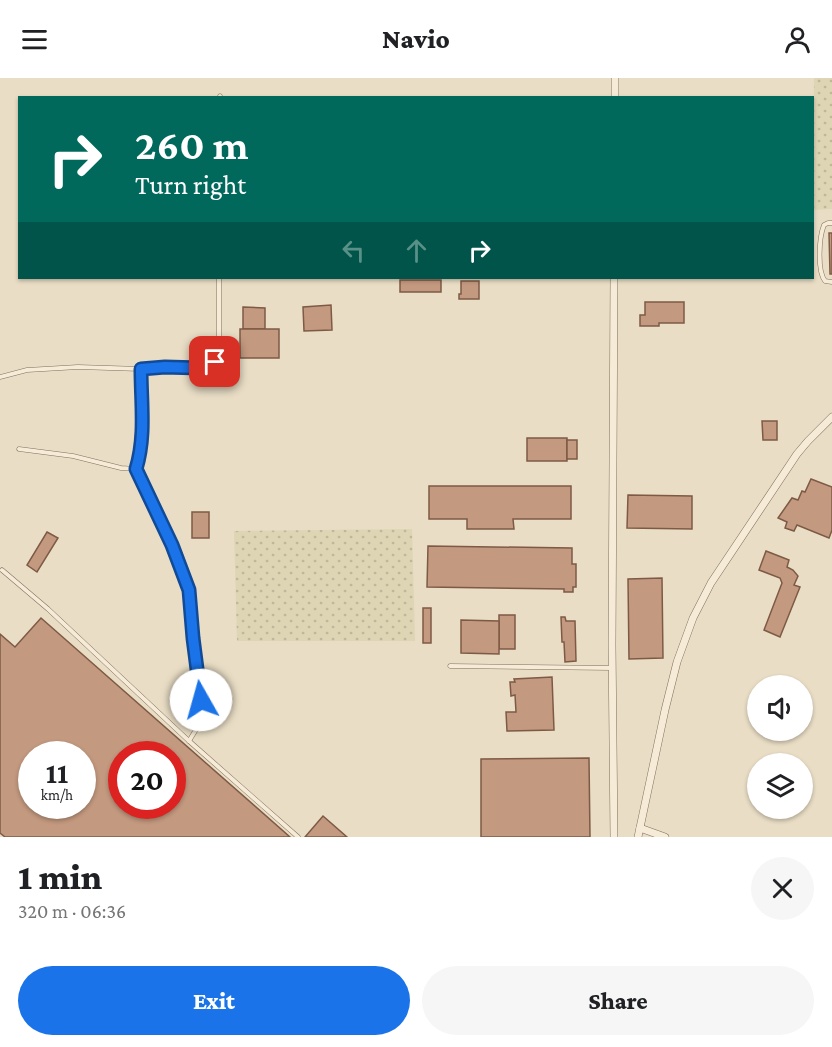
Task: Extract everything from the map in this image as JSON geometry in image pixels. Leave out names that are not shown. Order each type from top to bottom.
[{"type":"street","points":[[615,78],[615,96]]},
{"type":"street","points":[[614,279],[612,668],[614,837]]},
{"type":"street","points":[[638,837],[677,662],[693,618],[711,583],[798,454],[832,417]]},
{"type":"street","points":[[640,828],[665,837]]},
{"type":"lane","points":[[832,223],[824,225],[821,238],[821,274],[825,281],[832,282]]},
{"type":"lane","points":[[0,377],[27,370],[78,367],[141,369],[209,367],[215,362],[219,353],[219,279]]},
{"type":"lane","points":[[141,369],[143,427],[136,469],[172,545],[189,590],[201,700],[197,728],[189,741]]},
{"type":"lane","points":[[19,449],[73,456],[121,468],[136,469]]},
{"type":"lane","points":[[2,570],[48,609],[189,741],[298,837]]},
{"type":"lane","points":[[450,666],[612,668]]},
{"type":"shaded area","points":[[814,78],[832,78],[832,209],[814,210]]},
{"type":"shaded area","points":[[412,529],[415,641],[237,641],[234,531]]},
{"type":"building","points":[[829,233],[832,233],[832,274],[830,274]]},
{"type":"building","points":[[400,280],[441,280],[441,292],[400,292]]},
{"type":"building","points":[[461,281],[479,281],[479,299],[459,299]]},
{"type":"building","points":[[645,302],[684,302],[684,323],[640,326],[640,315],[645,315]]},
{"type":"building","points":[[331,305],[332,330],[304,331],[303,307]]},
{"type":"building","points":[[243,307],[265,308],[265,329],[243,329]]},
{"type":"building","points":[[240,329],[279,329],[279,358],[240,358]]},
{"type":"building","points":[[762,421],[777,421],[777,440],[763,440]]},
{"type":"building","points":[[527,438],[567,438],[567,461],[527,461]]},
{"type":"building","points":[[567,440],[577,440],[577,459],[567,459]]},
{"type":"building","points":[[811,479],[832,487],[832,530],[829,538],[797,525],[794,531],[785,528],[787,522],[778,518],[792,498],[798,500],[802,491],[805,492]]},
{"type":"building","points":[[429,486],[571,486],[571,519],[513,519],[514,529],[467,529],[467,519],[429,519]]},
{"type":"building","points":[[628,495],[692,496],[692,529],[627,528]]},
{"type":"building","points":[[192,512],[209,512],[209,538],[192,538]]},
{"type":"building","points":[[47,532],[58,538],[37,572],[27,565]]},
{"type":"building","points":[[428,546],[572,548],[572,564],[576,564],[576,587],[573,587],[573,592],[564,592],[564,589],[427,587]]},
{"type":"building","points":[[766,551],[789,560],[787,567],[798,576],[794,585],[800,587],[780,637],[764,630],[782,583],[780,578],[759,570]]},
{"type":"building","points":[[662,578],[663,658],[629,659],[628,579]]},
{"type":"building","points":[[423,608],[431,608],[431,643],[423,643]]},
{"type":"building","points":[[499,615],[515,615],[515,649],[499,649]]},
{"type":"building","points":[[561,617],[565,617],[566,621],[575,621],[576,661],[565,662]]},
{"type":"building","points":[[41,618],[181,741],[108,741],[108,819],[186,819],[186,746],[290,837],[5,837],[0,833],[0,634],[15,647]]},
{"type":"building","points":[[461,620],[499,621],[499,654],[461,653]]},
{"type":"building","points":[[552,677],[554,730],[507,731],[506,712],[516,712],[515,695],[511,696],[510,682],[515,682],[514,679]]},
{"type":"building","points":[[589,758],[590,837],[481,837],[481,759]]},
{"type":"building","points":[[323,816],[347,837],[305,837]]},
{"type":"route","points":[[201,700],[189,590],[172,545],[136,469],[143,427],[141,369],[200,368],[209,367],[215,362]]}]
